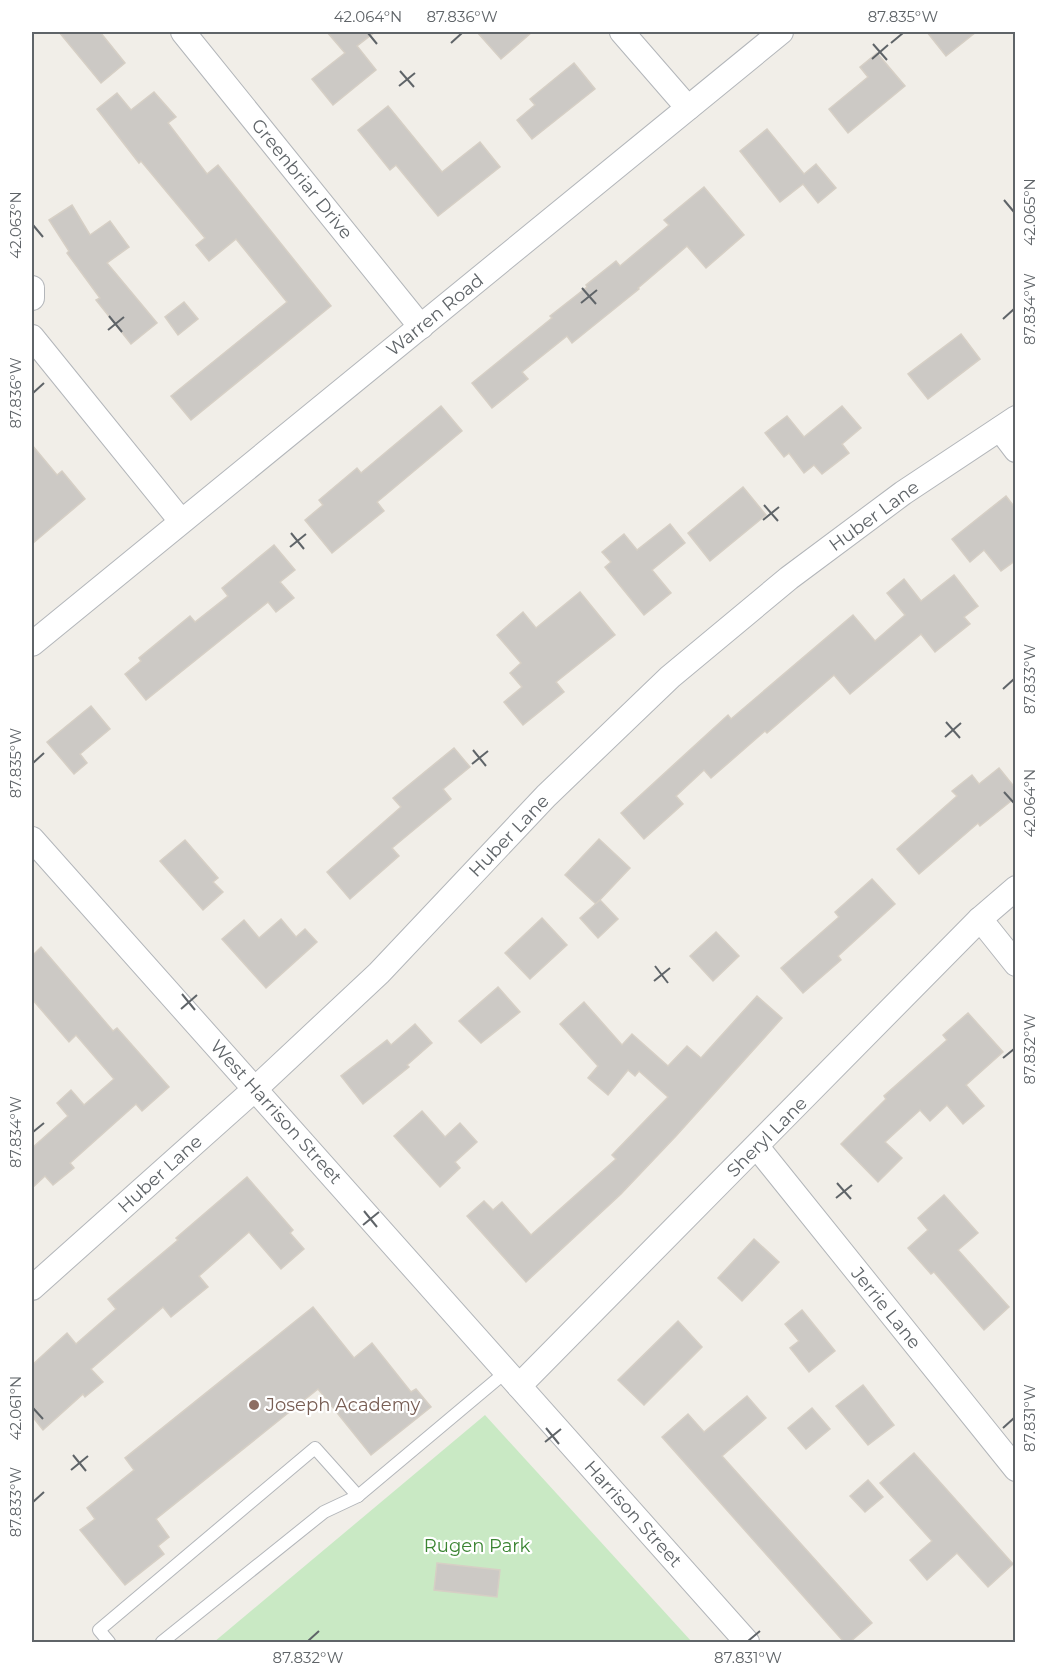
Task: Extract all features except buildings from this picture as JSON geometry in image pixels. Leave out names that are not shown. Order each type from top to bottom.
[{"type":"street","name":"Greenbriar Drive","points":[[183,32],[421,327]]},
{"type":"street","points":[[622,32],[688,108]]},
{"type":"street","name":"Warren Road","points":[[32,644],[781,32]]},
{"type":"street","points":[[32,288],[32,298]]},
{"type":"street","points":[[32,337],[181,520]]},
{"type":"street","points":[[1008,423],[1016,450]]},
{"type":"street","name":"Huber Lane","points":[[32,1288],[255,1089],[379,973],[546,796],[670,677],[789,578],[903,493],[1008,423]]},
{"type":"street","name":"West Harrison Street","points":[[32,839],[513,1378]]},
{"type":"street","name":"Sheryl Lane","points":[[513,1378],[757,1147],[980,919],[1016,888]]},
{"type":"street","points":[[980,919],[1016,964]]},
{"type":"street","name":"Jerrie Lane","points":[[757,1147],[1016,1469]]},
{"type":"street","name":"Harrison Street","points":[[513,1378],[747,1642]]},
{"type":"lane","points":[[162,1642],[324,1512],[358,1496],[513,1378]]},
{"type":"lane","points":[[109,1642],[99,1630],[315,1448],[358,1496]]},
{"type":"green space","name":"Rugen Park","points":[[485,1415],[692,1642],[214,1642]]},
{"type":"place","name":"Joseph Academy","points":[[254,1405]]}]
